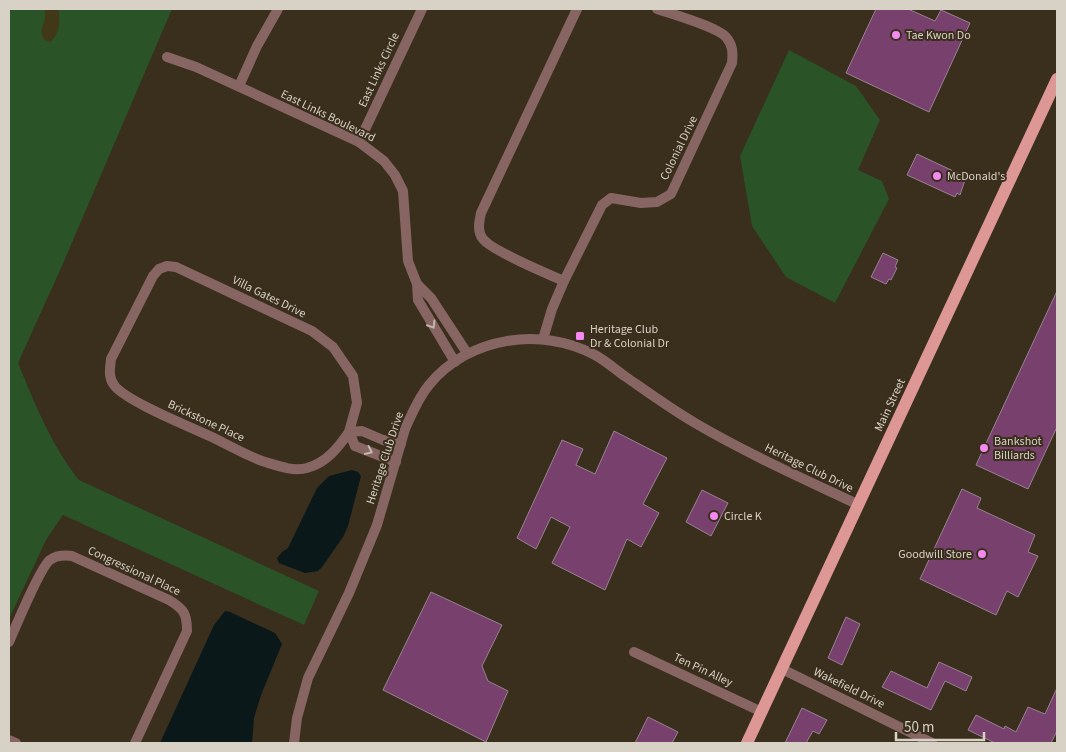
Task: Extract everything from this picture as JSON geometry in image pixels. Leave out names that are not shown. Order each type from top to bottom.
[{"type":"main road","name":"Main Street","points":[[747,743],[1057,79]]},
{"type":"street","points":[[239,86],[257,46],[278,9]]},
{"type":"street","name":"East Links Circle","points":[[359,142],[422,9]]},
{"type":"street","points":[[564,281],[493,247],[483,239],[478,226],[481,213],[577,9]]},
{"type":"street","name":"Colonial Drive","points":[[543,339],[552,309],[564,281],[602,205],[611,198],[641,203],[657,202],[671,194],[732,63],[733,48],[726,36],[713,29],[657,9]]},
{"type":"street","name":"East Links Boulevard","points":[[167,57],[196,67],[239,86],[359,142],[384,161],[395,175],[403,191],[408,261],[417,284],[418,300],[455,362]]},
{"type":"street","name":"Villa Gates Drive","points":[[131,320],[153,276],[159,269],[167,266],[176,267],[312,331],[333,347],[353,376],[357,403],[349,432]]},
{"type":"street","name":"East Links Boulevard","points":[[417,284],[431,298],[467,353]]},
{"type":"street","name":"Brickstone Place","points":[[131,320],[111,360],[109,372],[113,384],[122,393],[158,412],[260,460],[290,469],[306,468],[319,463],[338,449],[349,432]]},
{"type":"street","name":"Heritage Club Drive","points":[[294,743],[297,718],[308,678],[349,593],[376,525],[410,418],[427,387],[437,375],[467,353],[512,340],[543,339],[594,355],[706,430],[858,505]]},
{"type":"street","points":[[396,462],[355,446],[349,432],[362,431],[383,440],[401,444]]},
{"type":"street","name":"Congressional Place","points":[[9,642],[41,572],[48,561],[59,555],[72,556],[169,600],[181,608],[187,620],[187,631],[134,743]]},
{"type":"street","name":"Ten Pin Alley","points":[[634,652],[762,712]]},
{"type":"street","name":"Wakefield Drive","points":[[782,669],[932,743]]},
{"type":"street","points":[[9,740],[16,743]]},
{"type":"green space","points":[[9,9],[172,9],[62,266],[18,363],[44,424],[60,453],[79,480],[319,591],[304,625],[63,515],[46,540],[9,619]]},
{"type":"green space","points":[[789,50],[856,86],[880,120],[858,170],[882,181],[889,199],[835,303],[786,277],[752,226],[740,156]]},
{"type":"sand","points":[[45,9],[58,9],[59,13],[58,31],[50,42],[44,40],[42,34]]},
{"type":"shaded area","points":[[352,470],[358,472],[361,476],[348,526],[343,537],[322,567],[318,571],[305,573],[279,563],[277,558],[288,548],[317,488],[329,476]]},
{"type":"shaded area","points":[[225,611],[275,633],[282,644],[261,695],[254,718],[252,743],[160,743],[214,625]]},
{"type":"building","points":[[876,9],[908,9],[935,21],[941,10],[970,23],[929,112],[846,73]]},
{"type":"building","name":"McDonald's","points":[[917,154],[966,177],[960,195],[957,193],[955,197],[907,175]]},
{"type":"building","points":[[883,253],[898,260],[895,267],[897,268],[891,280],[889,279],[886,284],[871,277]]},
{"type":"building","points":[[1057,291],[1057,427],[1028,489],[976,465]]},
{"type":"building","points":[[614,431],[667,458],[643,504],[659,513],[641,547],[627,539],[605,590],[552,563],[570,527],[551,517],[536,549],[517,538],[562,440],[583,449],[576,465],[595,474]]},
{"type":"building","name":"Goodwill Store","points":[[962,489],[981,498],[977,508],[1035,535],[1028,552],[1038,556],[1018,597],[1007,591],[996,615],[920,579]]},
{"type":"building","points":[[702,490],[728,503],[711,536],[686,522]]},
{"type":"building","points":[[431,592],[502,625],[482,666],[488,681],[508,691],[486,742],[383,690]]},
{"type":"building","points":[[846,617],[860,624],[842,665],[828,658]]},
{"type":"building","points":[[939,662],[972,677],[966,691],[945,681],[931,710],[882,687],[891,671],[927,688]]},
{"type":"building","points":[[1057,688],[1057,731],[1051,743],[995,743],[968,730],[976,715],[1004,729],[1005,726],[1016,732],[1028,707],[1045,714]]},
{"type":"building","points":[[802,708],[827,720],[819,734],[813,731],[806,743],[785,743]]},
{"type":"building","points":[[648,717],[678,732],[672,743],[635,743]]},
{"type":"place","name":"Tae Kwon Do","points":[[896,35]]},
{"type":"place","name":"McDonald's","points":[[937,176]]},
{"type":"place","name":"Heritage Club Dr & Colonial Dr","points":[[580,336]]},
{"type":"place","name":"Bankshot Billiards","points":[[984,448]]},
{"type":"place","name":"Circle K","points":[[714,516]]},
{"type":"place","name":"Goodwill Store","points":[[982,554]]}]
